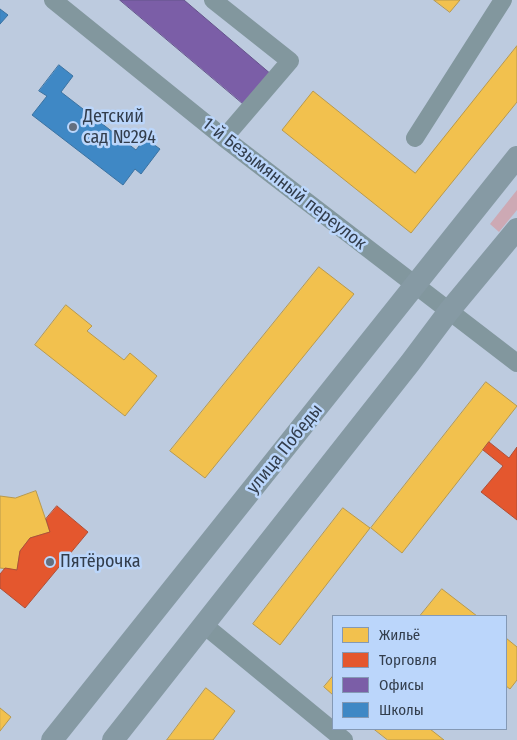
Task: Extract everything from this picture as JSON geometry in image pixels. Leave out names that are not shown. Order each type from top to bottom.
[{"type":"main road","name":"улица Победы","points":[[52,740],[517,157]]},
{"type":"main road","points":[[113,740],[449,311],[517,229]]},
{"type":"street","name":"1-й Безымянный переулок","points":[[53,0],[224,138],[517,363]]},
{"type":"street","points":[[213,0],[290,61],[224,138]]},
{"type":"street","points":[[415,138],[503,0]]},
{"type":"street","points":[[204,624],[344,740]]},
{"type":"shaded area","points":[[517,190],[517,210],[499,232],[490,224]]},
{"type":"building: Жильё","points":[[434,0],[460,0],[450,12]]},
{"type":"building: Жильё","points":[[517,46],[517,102],[411,233],[282,130],[313,91],[415,173]]},
{"type":"building: Жильё","points":[[319,267],[354,294],[205,478],[170,451]]},
{"type":"building: Жильё","points":[[66,305],[92,326],[87,331],[124,360],[130,353],[157,376],[125,416],[35,345]]},
{"type":"building: Жильё","points":[[486,382],[517,406],[402,553],[371,528]]},
{"type":"building: Жильё","points":[[36,491],[50,532],[30,538],[20,551],[17,570],[0,568],[0,496],[15,498]]},
{"type":"building: Жильё","points":[[343,508],[370,528],[280,645],[253,624]]},
{"type":"building: Жильё","points":[[442,589],[476,615],[421,615]]},
{"type":"building: Жильё","points":[[507,639],[517,647],[517,680],[510,689],[507,687]]},
{"type":"building: Жильё","points":[[332,677],[332,694],[324,687]]},
{"type":"building: Жильё","points":[[206,688],[235,711],[213,740],[167,740]]},
{"type":"building: Жильё","points":[[0,708],[11,717],[0,731]]},
{"type":"building: Жильё","points":[[375,730],[431,730],[444,740],[388,740]]},
{"type":"building: Торговля","points":[[489,442],[509,458],[517,447],[517,520],[481,492],[503,466],[483,450]]},
{"type":"building: Торговля","points":[[57,506],[88,532],[25,608],[0,588],[0,574],[5,568],[17,570],[20,551],[30,538],[50,532],[46,519]]},
{"type":"building: Офисы","points":[[120,0],[184,0],[272,75],[246,106]]},
{"type":"building: Школы","points":[[0,9],[8,15],[0,24]]},
{"type":"building: Школы","points":[[59,65],[73,76],[61,92],[136,150],[145,138],[160,149],[141,174],[135,169],[123,185],[32,115],[47,96],[39,91]]},
{"type":"place","name":"Детский сад №294","points":[[73,127]]},
{"type":"place","name":"Пятёрочка","points":[[50,562]]}]
